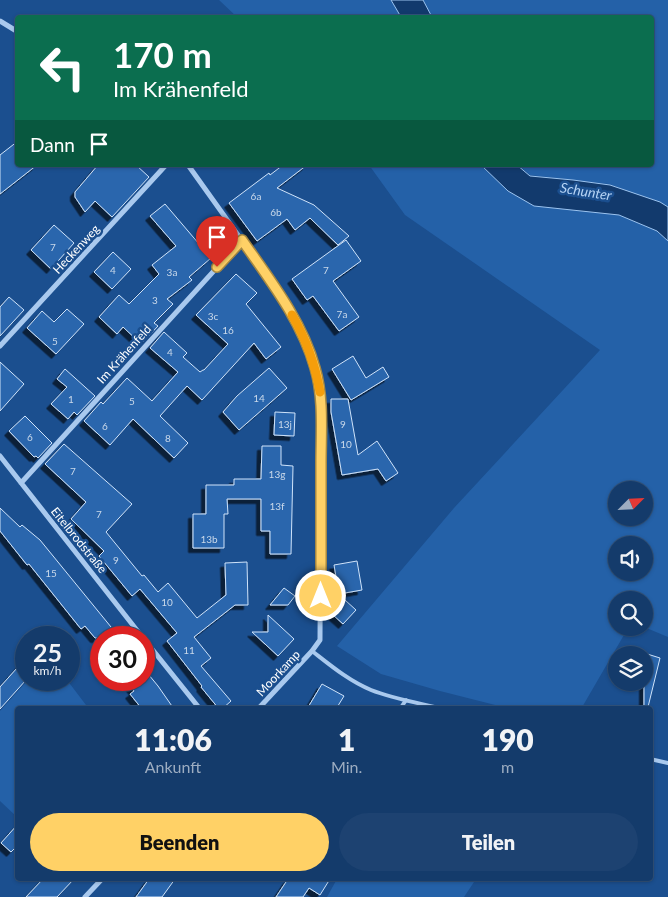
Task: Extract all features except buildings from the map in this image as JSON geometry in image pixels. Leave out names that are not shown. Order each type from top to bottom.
[{"type":"street","points":[[0,21],[15,30]]},
{"type":"street","name":"Heckenweg","points":[[0,346],[164,167]]},
{"type":"street","points":[[189,167],[278,291],[307,345],[316,369],[320,391],[321,440],[321,634],[320,640],[312,651]]},
{"type":"street","name":"Im Krähenfeld","points":[[21,483],[242,240]]},
{"type":"street","name":"Eitelbrodstraße","points":[[0,456],[134,626]]},
{"type":"street","name":"Moorkamp","points":[[261,706],[312,651]]},
{"type":"street","name":"Eitelbrodstraße","points":[[155,653],[198,706]]},
{"type":"street","points":[[86,897],[100,881]]},
{"type":"lane","points":[[312,651],[352,680],[370,690],[431,706]]},
{"type":"lane","points":[[402,706],[406,700]]},
{"type":"lane","points":[[653,760],[668,763]]},
{"type":"shaded area","points":[[219,0],[391,0],[400,15],[235,15]]},
{"type":"shaded area","points":[[423,0],[668,0],[668,207],[609,184],[530,175],[520,167],[654,167],[654,15],[431,15]]},
{"type":"shaded area","points":[[370,167],[483,167],[508,191],[619,215],[657,231],[668,241],[668,637],[653,631],[653,591],[608,591],[608,636],[623,636],[618,646],[608,646],[608,662],[583,706],[499,706],[381,674],[337,646],[454,508],[600,350],[405,215]]},
{"type":"shaded area","points":[[18,691],[75,691],[87,706],[15,706],[15,815],[0,801],[0,711]]},
{"type":"shaded area","points":[[336,881],[475,881],[464,897],[327,897]]},
{"type":"water","points":[[391,0],[423,0],[431,15],[400,15]]},
{"type":"water","name":"Schunter","points":[[483,167],[519,167],[530,176],[610,185],[660,202],[668,207],[668,241],[657,231],[619,215],[534,206],[508,191]]},
{"type":"slow traffic","points":[[292,315],[307,345],[316,369],[320,392]]},
{"type":"route","points":[[217,267],[242,240],[278,291],[307,345],[316,369],[320,391],[321,596]]}]
